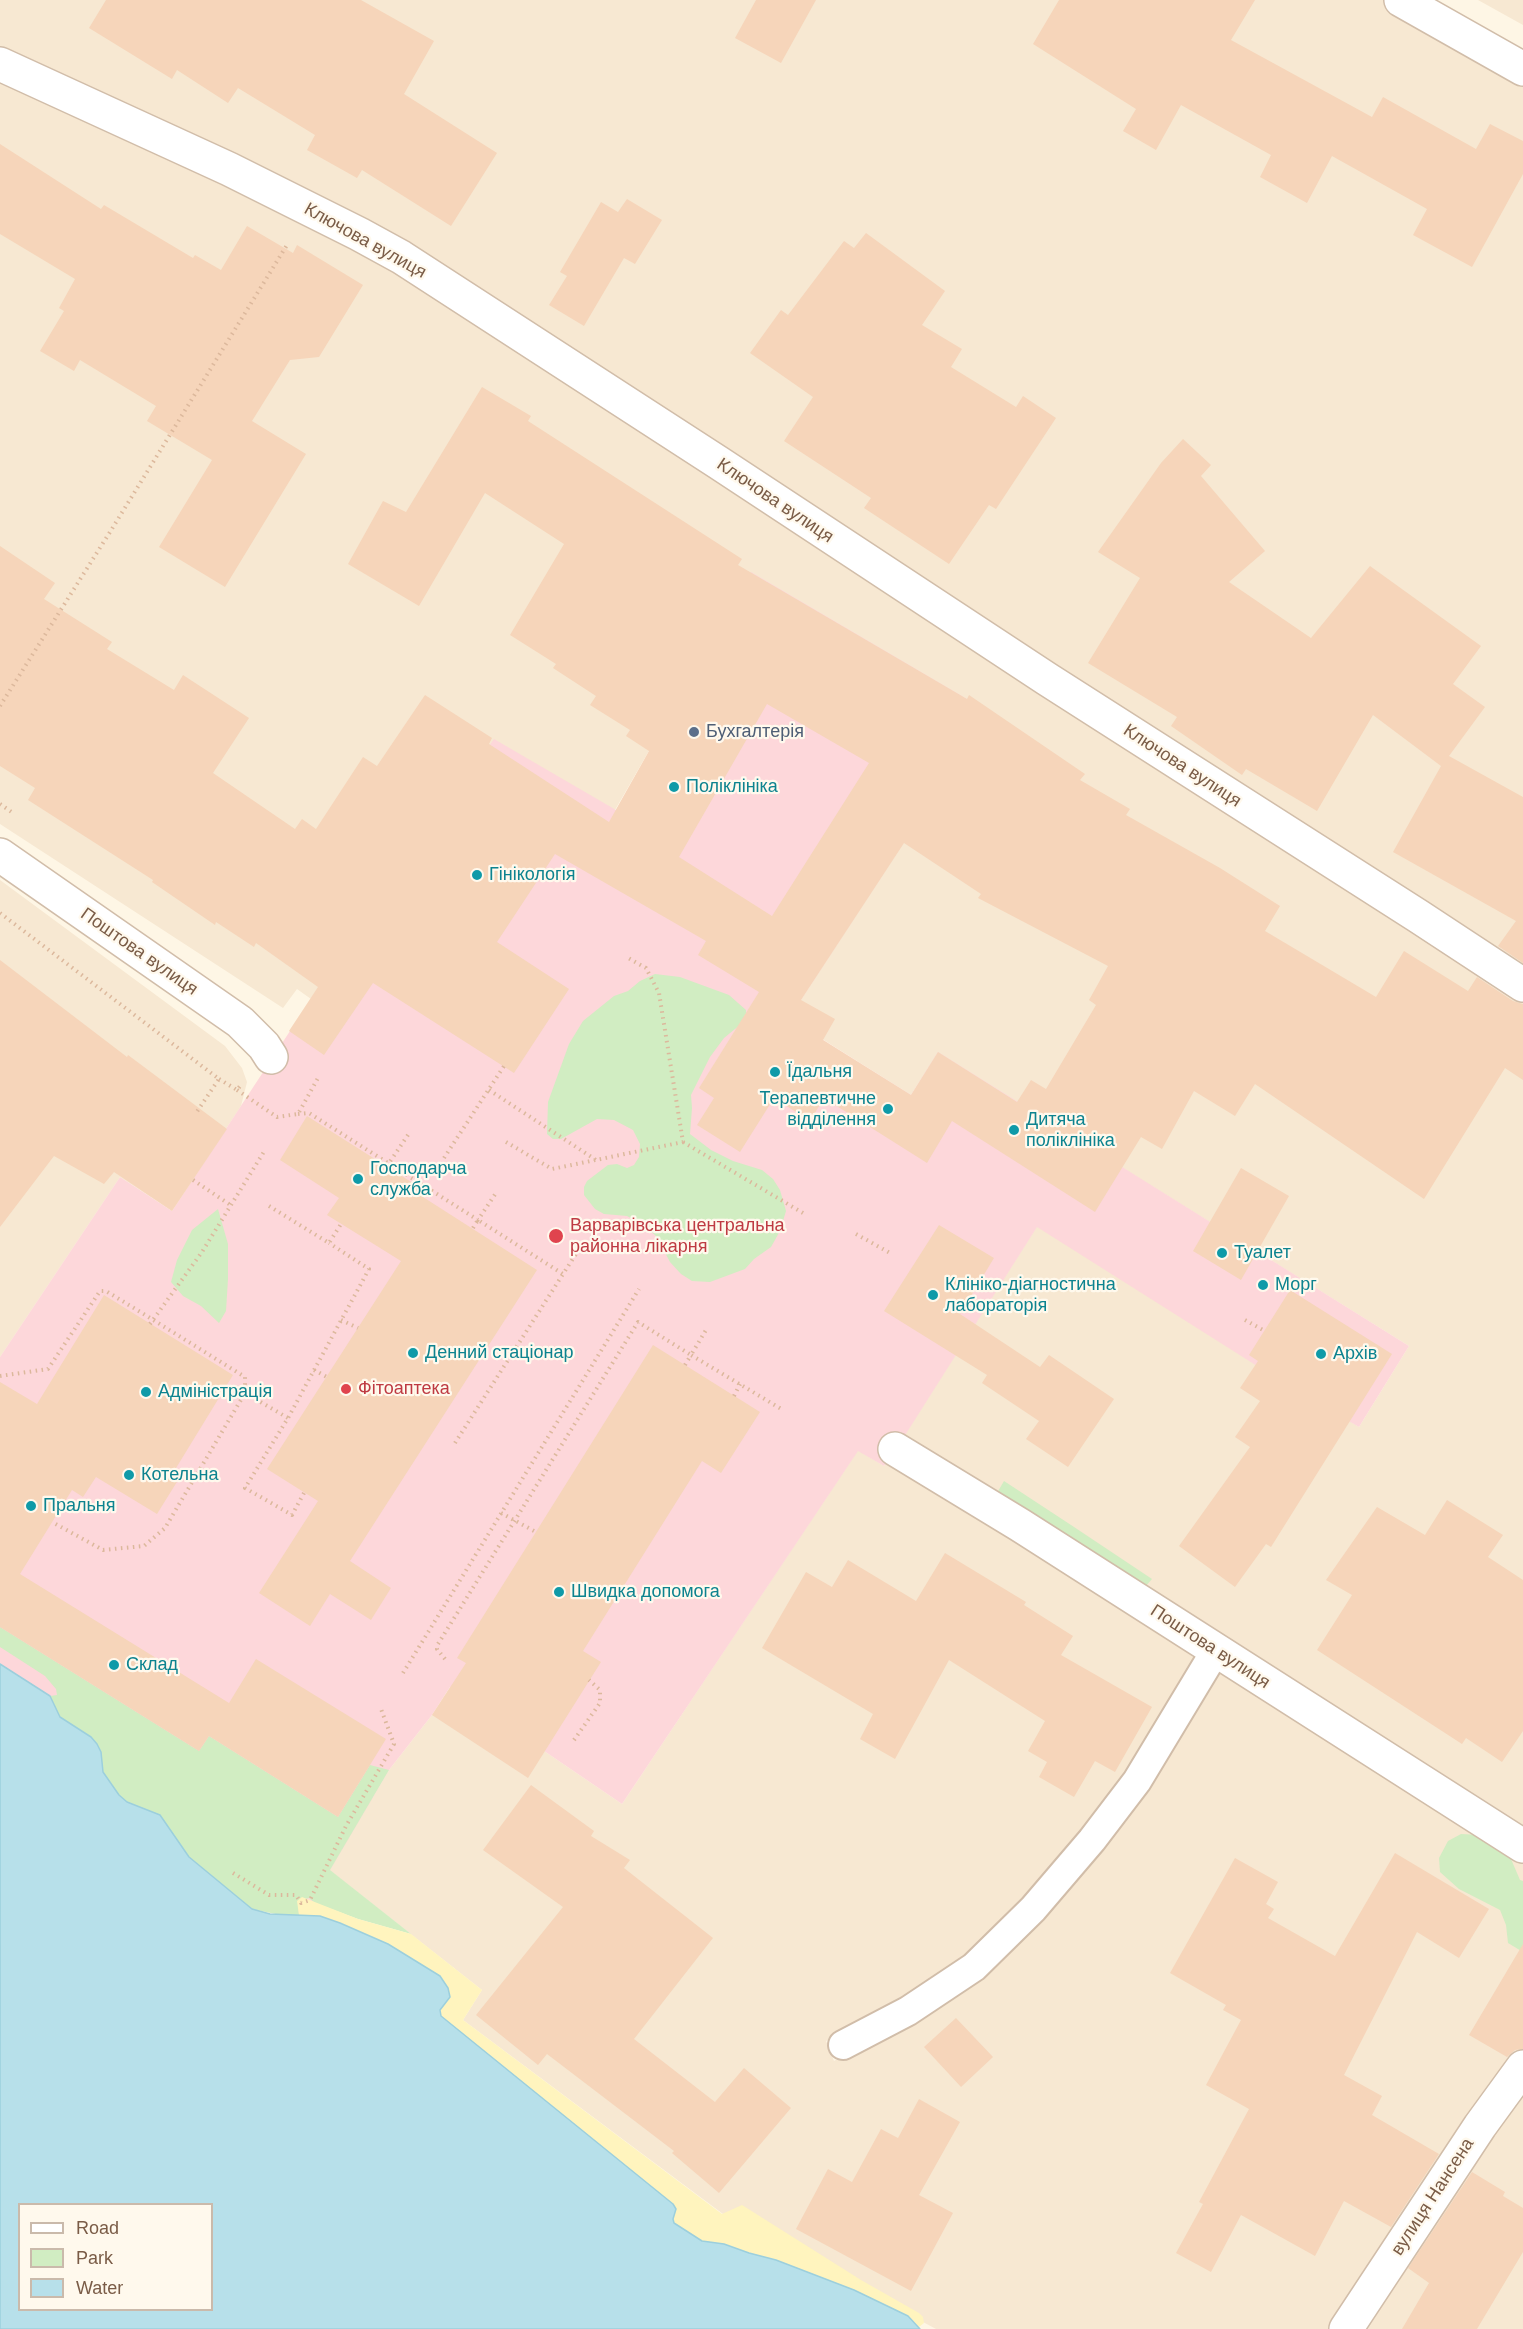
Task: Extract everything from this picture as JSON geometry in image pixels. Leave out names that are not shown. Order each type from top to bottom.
[{"type":"street","points":[[1401,0],[1523,69]]},
{"type":"street","name":"Ключова вулиця","points":[[0,64],[229,169],[308,208],[400,258],[719,463],[1047,679],[1523,985]]},
{"type":"street","name":"Поштова вулиця","points":[[0,855],[240,1022],[264,1046],[271,1058]]},
{"type":"street","name":"Поштова вулиця","points":[[895,1449],[1020,1525],[1523,1846]]},
{"type":"street","name":"вулиця Нансена","points":[[1346,2329],[1480,2126],[1523,2067]]},
{"type":"lane","points":[[843,2045],[908,2011],[974,1966],[1033,1909],[1092,1840],[1137,1781],[1216,1650]]},
{"type":"path","points":[[0,706],[135,493],[308,208]]},
{"type":"path","points":[[0,913],[219,1079],[196,1113]]},
{"type":"path","points":[[628,958],[646,968],[659,993],[683,1142]]},
{"type":"path","points":[[444,1158],[504,1066]]},
{"type":"path","points":[[298,1114],[318,1078]]},
{"type":"path","points":[[237,1090],[277,1117],[309,1113],[563,1274]]},
{"type":"path","points":[[489,1090],[596,1160]]},
{"type":"path","points":[[388,1165],[410,1132]]},
{"type":"path","points":[[506,1142],[552,1170],[683,1142],[803,1213]]},
{"type":"path","points":[[151,1322],[202,1252],[265,1150]]},
{"type":"path","points":[[193,1180],[232,1206]]},
{"type":"path","points":[[473,1228],[496,1193]]},
{"type":"path","points":[[269,1206],[369,1269],[288,1418],[245,1488],[292,1515],[304,1493]]},
{"type":"path","points":[[329,1243],[341,1224]]},
{"type":"path","points":[[856,1234],[890,1252]]},
{"type":"path","points":[[456,1443],[580,1248]]},
{"type":"path","points":[[403,1673],[639,1289]]},
{"type":"path","points":[[0,1376],[48,1369],[100,1291],[106,1291],[151,1322],[245,1377],[245,1393],[165,1528],[144,1545],[104,1550],[52,1522]]},
{"type":"path","points":[[341,1320],[358,1328]]},
{"type":"path","points":[[1245,1320],[1265,1331]]},
{"type":"path","points":[[445,1659],[437,1649],[438,1644],[638,1322],[783,1410]]},
{"type":"path","points":[[685,1365],[706,1330]]},
{"type":"path","points":[[314,1370],[327,1377]]},
{"type":"path","points":[[734,1396],[740,1384]]},
{"type":"path","points":[[245,1393],[288,1418]]},
{"type":"path","points":[[501,1513],[536,1532]]},
{"type":"path","points":[[574,1740],[600,1703],[600,1690],[589,1680]]},
{"type":"path","points":[[233,1873],[269,1895],[296,1895],[301,1903],[310,1900],[346,1826],[394,1744],[381,1709]]},
{"type":"shaded area","points":[[0,0],[1424,0],[1523,56],[1523,968],[236,157],[0,47]]},
{"type":"shaded area","points":[[1478,0],[1523,0],[1523,25]]},
{"type":"shaded area","points":[[0,82],[143,146],[351,246],[482,325],[1523,999],[1523,1832],[905,1434],[1037,1226],[1359,1427],[1409,1346],[938,1053],[911,1095],[792,1020],[793,1012],[988,712],[751,573],[615,810],[487,750],[311,999],[297,989],[283,1008],[0,824]]},
{"type":"shaded area","name":"Варварівська центральна районна лікарня","points":[[751,572],[989,712],[793,1012],[791,1020],[911,1095],[938,1052],[1409,1346],[1359,1427],[1303,1395],[1037,1227],[890,1459],[884,1466],[858,1451],[622,1804],[450,1687],[432,1715],[389,1770],[330,1870],[320,1916],[299,1915],[50,1696],[0,1664],[0,1357],[120,1177],[172,1211],[311,999],[494,739],[616,810]]},
{"type":"shaded area","points":[[0,880],[225,1046],[242,1068],[247,1082],[241,1106],[172,1211],[120,1177],[0,1357]]},
{"type":"shaded area","points":[[858,1450],[884,1466],[890,1459],[1187,1648],[1194,1659],[1132,1776],[969,1960],[902,2003],[826,2041],[834,2061],[912,2017],[982,1971],[1217,1670],[1523,1857],[1523,2051],[1475,2118],[1335,2329],[936,2329],[723,2214],[463,2020],[482,1990],[329,1870],[389,1770],[432,1715],[450,1687],[622,1804]]},
{"type":"shaded area","points":[[1523,2085],[1523,2329],[1357,2329]]},
{"type":"green space","points":[[655,974],[680,977],[729,995],[746,1010],[746,1020],[724,1038],[710,1057],[691,1095],[690,1134],[711,1150],[733,1161],[762,1170],[773,1179],[780,1190],[786,1211],[780,1231],[771,1247],[754,1259],[745,1269],[710,1282],[692,1281],[681,1274],[670,1262],[656,1236],[645,1226],[627,1216],[604,1214],[595,1209],[584,1195],[587,1181],[608,1165],[617,1164],[627,1168],[634,1165],[639,1157],[640,1144],[633,1130],[614,1120],[597,1119],[561,1139],[553,1139],[547,1134],[548,1102],[569,1044],[583,1021],[614,996],[628,991],[640,981]]},
{"type":"green space","points":[[218,1209],[228,1244],[226,1311],[219,1323],[201,1306],[183,1296],[171,1282],[177,1260],[192,1230]]},
{"type":"green space","points":[[1004,1481],[1152,1579],[1145,1587],[997,1493]]},
{"type":"green space","points":[[0,1627],[199,1751],[209,1736],[338,1817],[370,1765],[389,1770],[330,1870],[411,1934],[358,1919],[315,1903],[309,1898],[298,1901],[299,1915],[285,1916],[252,1909],[230,1893],[189,1857],[160,1815],[127,1802],[119,1795],[103,1772],[101,1752],[60,1717],[50,1696],[57,1695],[56,1689],[45,1676],[0,1647]]},
{"type":"green space","points":[[1461,1834],[1480,1835],[1499,1847],[1511,1859],[1520,1880],[1523,1881],[1523,1952],[1508,1943],[1506,1925],[1500,1910],[1459,1889],[1440,1872],[1439,1858],[1448,1841]]},
{"type":"sand","points":[[302,1897],[358,1919],[411,1934],[482,1990],[463,2020],[722,2214],[742,2205],[861,2280],[919,2313],[924,2323],[919,2327],[908,2316],[854,2290],[776,2260],[724,2244],[702,2241],[674,2223],[673,2204],[441,2016],[440,2010],[388,1944],[320,1917],[299,1915],[297,1901]]},
{"type":"water","points":[[0,1664],[50,1696],[60,1717],[91,1737],[97,1744],[101,1752],[103,1772],[119,1795],[127,1802],[160,1815],[189,1857],[252,1909],[270,1914],[320,1916],[340,1923],[388,1944],[440,1976],[448,1988],[450,1997],[440,2010],[441,2016],[673,2204],[676,2209],[674,2223],[702,2241],[724,2244],[776,2260],[854,2290],[908,2316],[920,2329],[0,2329]]},
{"type":"building","points":[[106,0],[361,0],[434,41],[404,94],[497,153],[451,226],[362,170],[357,178],[307,150],[315,135],[238,88],[228,103],[177,70],[172,79],[89,28]]},
{"type":"building","points":[[756,0],[816,0],[781,63],[735,38]]},
{"type":"building","points":[[1059,0],[1255,0],[1231,40],[1372,117],[1383,97],[1476,149],[1490,124],[1523,141],[1523,174],[1472,267],[1413,235],[1427,209],[1332,156],[1307,203],[1260,177],[1271,155],[1181,105],[1156,150],[1123,131],[1136,109],[1033,44]]},
{"type":"building","points":[[0,144],[101,209],[104,205],[193,258],[195,255],[221,270],[247,226],[293,253],[297,245],[363,285],[319,357],[290,360],[252,421],[306,454],[225,587],[159,547],[212,460],[147,421],[156,406],[80,360],[74,371],[40,351],[64,311],[59,308],[75,279],[0,234]]},
{"type":"building","points":[[627,199],[662,220],[635,264],[624,258],[584,326],[549,305],[567,276],[560,272],[601,202],[618,212]]},
{"type":"building","points":[[866,233],[945,291],[922,325],[962,349],[951,367],[1016,407],[1023,396],[1056,418],[996,509],[989,505],[949,564],[864,508],[871,498],[784,441],[813,397],[750,353],[781,310],[788,315],[844,241],[854,248]]},
{"type":"building","points":[[482,387],[531,416],[528,421],[742,559],[738,565],[967,699],[969,695],[1085,774],[1080,780],[1130,809],[1126,815],[1220,868],[1280,906],[1265,931],[1376,997],[1404,951],[1468,991],[1477,977],[1513,1001],[1523,1004],[1523,1080],[1505,1068],[1424,1199],[1255,1084],[1235,1116],[1194,1091],[1162,1149],[1141,1137],[1095,1212],[952,1121],[927,1163],[824,1098],[810,1121],[774,1098],[740,1152],[697,1125],[714,1098],[699,1088],[759,992],[698,955],[706,941],[555,854],[497,942],[569,989],[514,1073],[373,983],[324,1055],[289,1031],[318,987],[256,943],[254,947],[216,922],[215,925],[152,882],[153,880],[28,800],[35,788],[0,766],[0,546],[55,583],[44,599],[112,642],[107,649],[174,690],[183,675],[249,718],[213,773],[295,829],[302,819],[316,829],[363,757],[377,766],[425,695],[492,738],[489,744],[609,822],[649,751],[626,736],[630,730],[590,705],[596,696],[553,668],[556,664],[510,635],[564,544],[485,493],[419,606],[348,564],[383,501],[406,512]],"holes":[[[767,704],[869,763],[772,916],[679,857]],[[904,843],[981,894],[978,898],[1108,966],[1089,1000],[1096,1005],[1046,1089],[1031,1080],[1017,1102],[938,1052],[911,1095],[823,1040],[835,1019],[801,1000]]]},
{"type":"building","points":[[1183,439],[1211,465],[1201,476],[1265,551],[1229,582],[1311,638],[1370,566],[1481,646],[1453,684],[1485,707],[1449,756],[1523,797],[1523,963],[1498,946],[1516,921],[1393,852],[1441,766],[1373,715],[1317,811],[1246,769],[1242,775],[1171,726],[1177,717],[1088,663],[1140,578],[1098,552],[1161,463]]},
{"type":"building","points":[[0,960],[127,1057],[128,1055],[227,1129],[172,1211],[114,1172],[104,1184],[54,1156],[0,1227]]},
{"type":"building","name":"Денний стаціонар","points":[[307,1116],[427,1192],[423,1197],[537,1270],[350,1561],[391,1588],[371,1620],[330,1594],[310,1626],[259,1593],[318,1501],[267,1469],[401,1261],[327,1215],[339,1198],[280,1160]]},
{"type":"building","points":[[1241,1168],[1289,1196],[1241,1280],[1193,1251]]},
{"type":"building","points":[[939,1225],[994,1258],[960,1314],[1040,1367],[1049,1355],[1114,1399],[1068,1467],[1026,1439],[1039,1421],[982,1383],[987,1375],[884,1311]]},
{"type":"building","points":[[1290,1290],[1392,1354],[1271,1547],[1266,1544],[1235,1587],[1179,1546],[1250,1447],[1235,1437],[1260,1401],[1240,1388],[1258,1361],[1249,1355]]},
{"type":"building","points":[[104,1295],[233,1375],[173,1473],[180,1477],[157,1514],[96,1477],[83,1497],[72,1490],[20,1574],[229,1703],[256,1659],[386,1739],[338,1817],[209,1736],[199,1751],[0,1627],[0,1382],[37,1404]]},
{"type":"building","name":"Швидка допомога","points":[[653,1345],[760,1412],[721,1473],[702,1461],[583,1651],[601,1662],[528,1778],[432,1715],[466,1663],[457,1658]]},
{"type":"building","points":[[1447,1500],[1503,1535],[1488,1557],[1523,1580],[1523,1731],[1502,1762],[1466,1738],[1462,1744],[1317,1650],[1352,1595],[1326,1580],[1377,1507],[1425,1535]]},
{"type":"building","points":[[945,1553],[1026,1602],[1024,1605],[1073,1636],[1061,1655],[1152,1707],[1115,1772],[1095,1761],[1074,1797],[1039,1777],[1047,1762],[1028,1751],[1045,1721],[949,1660],[895,1759],[860,1739],[873,1714],[762,1648],[806,1572],[832,1587],[848,1560],[916,1601]]},
{"type":"building","points":[[531,1785],[594,1831],[591,1836],[630,1860],[624,1868],[713,1938],[634,2039],[715,2102],[744,2068],[791,2108],[719,2193],[672,2153],[674,2151],[547,2054],[538,2065],[476,2015],[563,1907],[483,1850]]},
{"type":"building","points":[[1395,1853],[1489,1909],[1459,1958],[1417,1932],[1344,2075],[1382,2096],[1372,2115],[1439,2154],[1391,2227],[1344,2201],[1315,2256],[1241,2215],[1211,2272],[1176,2253],[1203,2204],[1199,2202],[1249,2109],[1206,2085],[1241,2020],[1223,2010],[1226,2005],[1170,1973],[1235,1858],[1278,1882],[1266,1904],[1274,1909],[1268,1918],[1335,1956]]},
{"type":"building","points":[[1523,1944],[1523,2049],[1515,2050],[1507,2057],[1469,2035]]},
{"type":"building","points":[[956,2018],[993,2057],[961,2087],[924,2047]]},
{"type":"building","points":[[919,2099],[960,2122],[919,2195],[953,2213],[911,2291],[796,2229],[828,2169],[852,2182],[881,2129],[898,2138]]},
{"type":"building","points":[[1472,2172],[1505,2192],[1503,2196],[1523,2208],[1523,2252],[1477,2329],[1402,2329],[1429,2283],[1408,2268]]},
{"type":"place","name":"Бухгалтерія","points":[[694,732]]},
{"type":"place","name":"Поліклініка","points":[[674,787]]},
{"type":"place","name":"Гінікологія","points":[[477,875]]},
{"type":"place","name":"Їдальня","points":[[775,1072]]},
{"type":"place","name":"Терапевтичне відділення","points":[[888,1109]]},
{"type":"place","name":"Дитяча поліклініка","points":[[1014,1130]]},
{"type":"place","name":"Господарча служба","points":[[358,1179]]},
{"type":"place","name":"Варварівська центральна районна лікарня","points":[[556,1236]]},
{"type":"place","name":"Туалет","points":[[1222,1253]]},
{"type":"place","name":"Морг","points":[[1263,1285]]},
{"type":"place","name":"Клініко-діагностична лабораторія","points":[[933,1295]]},
{"type":"place","name":"Денний стаціонар","points":[[413,1353]]},
{"type":"place","name":"Архів","points":[[1321,1354]]},
{"type":"place","name":"Фітоаптека","points":[[346,1389]]},
{"type":"place","name":"Адміністрація","points":[[146,1392]]},
{"type":"place","name":"Котельна","points":[[129,1475]]},
{"type":"place","name":"Пральня","points":[[31,1506]]},
{"type":"place","name":"Швидка допомога","points":[[559,1592]]},
{"type":"place","name":"Склад","points":[[114,1665]]}]
